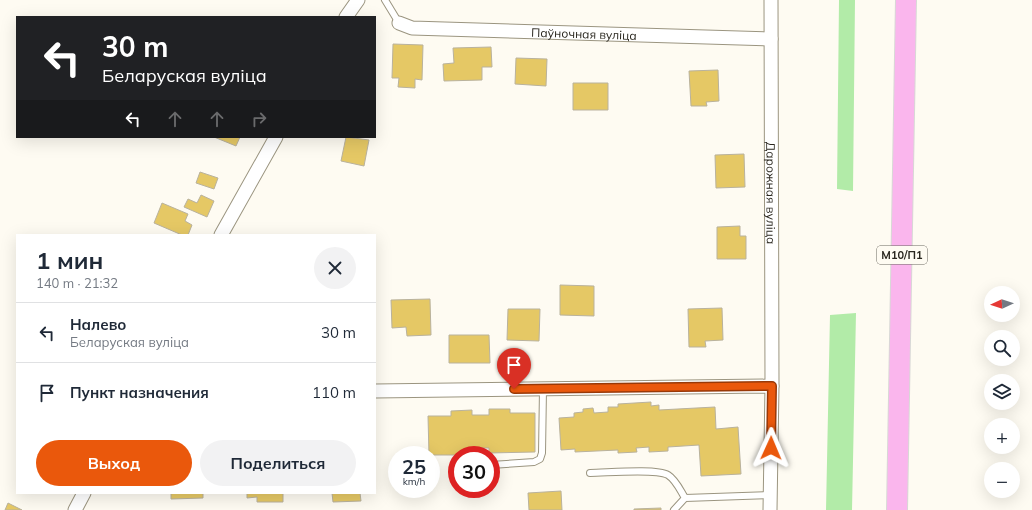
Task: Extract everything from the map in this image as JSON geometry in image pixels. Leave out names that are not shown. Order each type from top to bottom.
[{"type":"main road","name":"М10/П1","points":[[897,510],[906,0]]},
{"type":"street","points":[[347,16],[358,0]]},
{"type":"street","name":"Дарожная вуліца","points":[[770,510],[772,386],[771,0]]},
{"type":"street","name":"Паўночная вуліца","points":[[399,23],[412,28],[770,39]]},
{"type":"street","points":[[222,234],[275,138]]},
{"type":"street","points":[[376,391],[772,386]]},
{"type":"street","points":[[75,510],[83,494]]},
{"type":"lane","points":[[385,0],[399,23]]},
{"type":"lane","points":[[500,464],[534,462],[540,459],[542,453],[543,389]]},
{"type":"lane","points":[[590,474],[662,473],[668,475],[676,483],[685,498]]},
{"type":"lane","points":[[674,510],[685,498],[770,495]]},
{"type":"green space","points":[[839,0],[855,0],[853,191],[837,189]]},
{"type":"green space","points":[[856,313],[852,510],[826,510],[830,315]]},
{"type":"building","points":[[393,44],[423,45],[422,80],[415,79],[415,88],[398,87],[399,78],[392,78]]},
{"type":"building","points":[[491,47],[492,67],[482,67],[482,80],[444,81],[443,64],[454,63],[453,48]]},
{"type":"building","points":[[516,58],[547,59],[546,86],[515,84]]},
{"type":"building","points":[[718,70],[719,101],[706,102],[707,106],[691,106],[689,71]]},
{"type":"building","points":[[573,83],[608,83],[608,110],[573,110]]},
{"type":"building","points":[[216,138],[240,138],[236,146]]},
{"type":"building","points":[[346,138],[369,140],[364,166],[341,161]]},
{"type":"building","points":[[744,154],[745,187],[716,188],[715,155]]},
{"type":"building","points":[[200,172],[218,178],[214,189],[196,183]]},
{"type":"building","points":[[201,195],[214,201],[207,217],[184,207],[188,199],[197,203]]},
{"type":"building","points":[[162,203],[188,214],[185,221],[192,225],[188,234],[180,234],[154,223]]},
{"type":"building","points":[[740,226],[740,236],[746,236],[746,259],[717,259],[717,227]]},
{"type":"building","points":[[560,285],[594,286],[594,316],[560,315]]},
{"type":"building","points":[[430,299],[431,335],[407,336],[406,327],[392,328],[391,300]]},
{"type":"building","points":[[722,308],[723,340],[705,341],[706,347],[689,347],[688,309]]},
{"type":"building","points":[[508,309],[540,309],[539,341],[507,340]]},
{"type":"building","points":[[449,335],[489,335],[490,363],[449,363]]},
{"type":"building","points":[[651,402],[651,406],[659,405],[659,410],[715,407],[716,429],[738,427],[741,474],[701,476],[699,445],[668,447],[668,451],[649,452],[649,447],[636,448],[637,452],[618,453],[618,450],[575,452],[575,449],[561,450],[559,418],[574,417],[574,413],[583,412],[583,409],[593,408],[594,413],[608,412],[608,407],[618,407],[618,404]]},
{"type":"building","points":[[489,409],[510,409],[510,413],[535,413],[535,452],[500,453],[500,446],[448,446],[448,455],[440,455],[440,446],[429,446],[428,416],[451,416],[451,411],[472,410],[472,415],[489,415]]},
{"type":"building","points":[[561,491],[562,510],[529,510],[528,493]]},
{"type":"building","points":[[171,494],[203,494],[203,498],[171,499]]},
{"type":"building","points":[[247,494],[283,494],[283,502],[257,502],[257,497],[247,498]]},
{"type":"building","points":[[332,494],[360,494],[361,501],[333,502]]},
{"type":"building","points":[[8,503],[22,510],[5,510]]},
{"type":"building","points":[[661,508],[661,510],[634,510],[634,509]]},
{"type":"route","points":[[514,389],[772,386],[771,448]]}]
